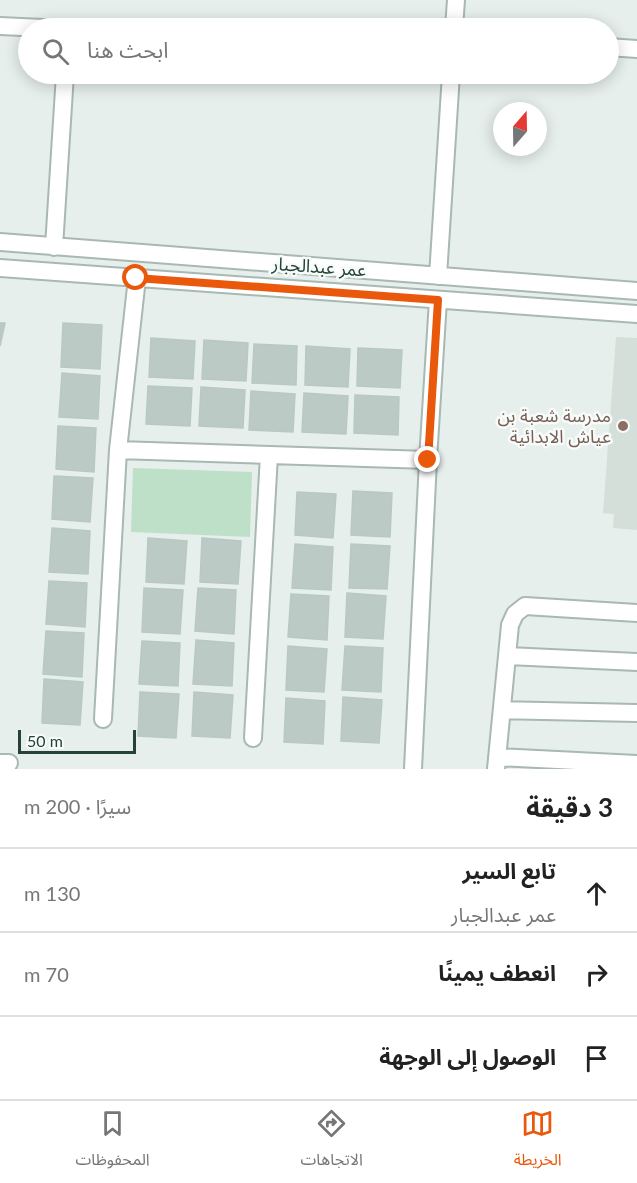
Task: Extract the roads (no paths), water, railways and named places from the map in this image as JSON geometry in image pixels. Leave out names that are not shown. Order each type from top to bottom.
[{"type":"street","points":[[455,18],[456,0]]},
{"type":"street","points":[[0,26],[18,27]]},
{"type":"street","points":[[619,48],[637,49]]},
{"type":"street","points":[[54,247],[64,84]]},
{"type":"street","points":[[438,276],[450,84]]},
{"type":"street","name":"عمر عبدالجبار","points":[[0,242],[637,291]]},
{"type":"street","name":"عمر عبدالجبار","points":[[0,268],[637,314]]},
{"type":"street","points":[[103,719],[118,450],[136,278]]},
{"type":"street","points":[[413,769],[438,300]]},
{"type":"street","points":[[118,450],[428,460]]},
{"type":"street","points":[[253,738],[269,455]]},
{"type":"street","points":[[637,613],[525,606],[514,614],[510,625],[496,763],[637,764]]},
{"type":"street","points":[[507,656],[637,662]]},
{"type":"street","points":[[502,710],[637,713]]},
{"type":"place","name":"مدرسة شعبة بن عياش الابدائية","points":[[623,426]]}]
